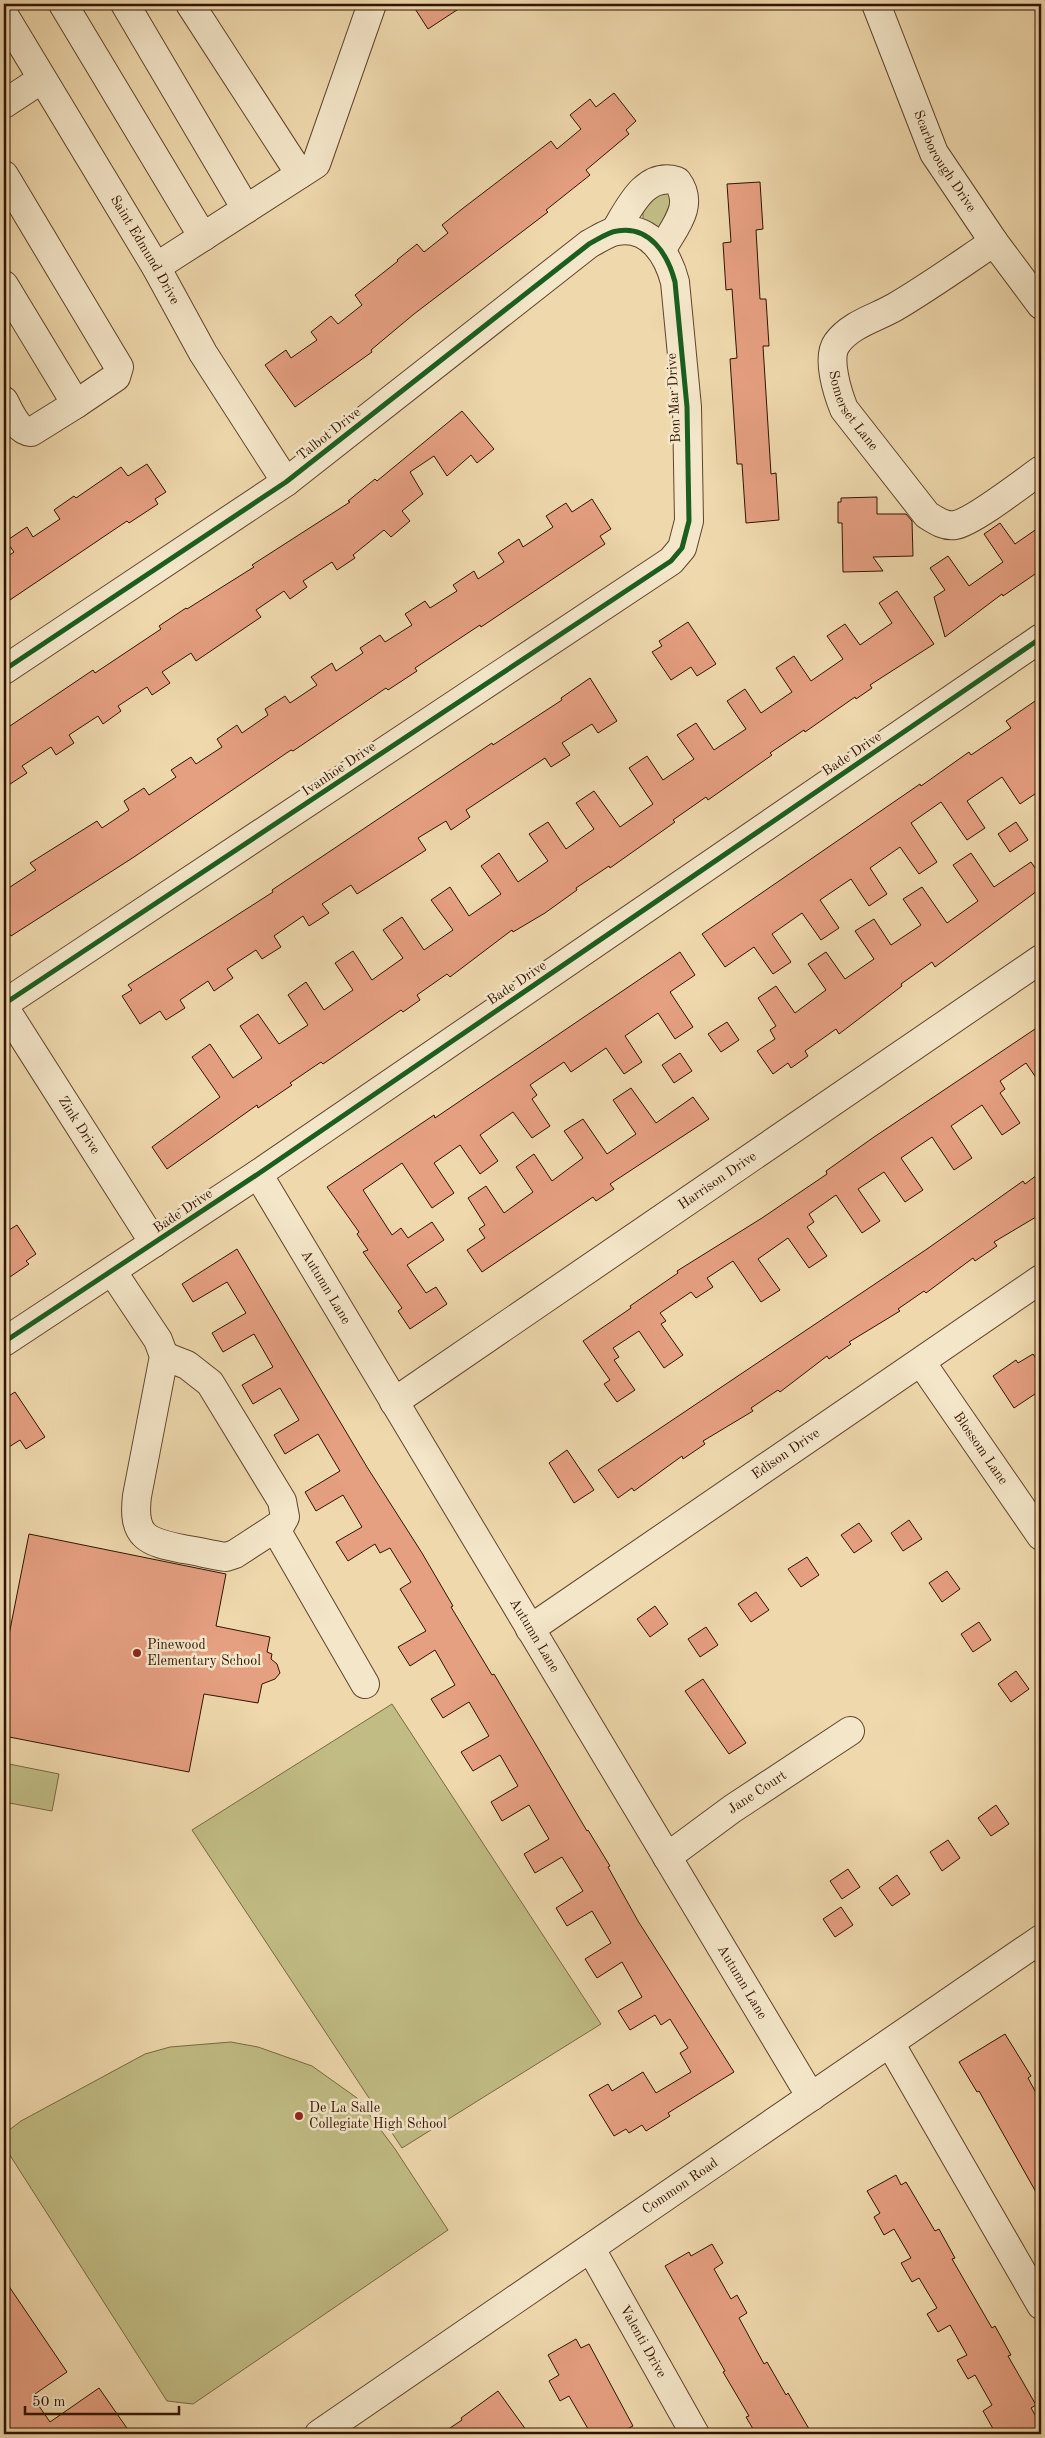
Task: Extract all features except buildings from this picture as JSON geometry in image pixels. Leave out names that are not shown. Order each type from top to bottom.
[{"type":"street","points":[[63,4],[203,237]]},
{"type":"street","points":[[125,4],[246,209]]},
{"type":"street","points":[[190,4],[300,174]]},
{"type":"street","points":[[156,267],[316,164],[372,4]]},
{"type":"street","name":"Scarborough Drive","points":[[876,4],[934,153],[994,242],[1041,305]]},
{"type":"street","name":"Saint Edmund Drive","points":[[4,15],[156,267],[203,353],[286,482]]},
{"type":"street","points":[[4,104],[42,79]]},
{"type":"street","points":[[4,175],[119,367],[116,377],[30,432],[24,432],[18,425],[4,401]]},
{"type":"street","points":[[659,179],[677,181],[684,190],[686,200],[682,214],[662,249],[648,238],[630,230],[615,231],[649,183],[659,179]]},
{"type":"street","name":"Talbot Drive","points":[[4,670],[286,482],[589,244],[615,231]]},
{"type":"street","name":"Somerset Lane","points":[[994,242],[894,308],[852,329],[836,344],[833,364],[836,391],[844,409],[927,515],[940,523],[955,525],[969,519],[1041,470]]},
{"type":"street","name":"Bon Mar Drive","points":[[662,249],[671,264],[675,282],[687,407],[689,521],[682,548]]},
{"type":"street","points":[[4,285],[76,404]]},
{"type":"street","name":"Ivanhoe Drive","points":[[4,1006],[654,574],[671,561],[682,548]]},
{"type":"street","name":"Bade Drive","points":[[4,1342],[258,1174],[1041,638]]},
{"type":"street","name":"Harrison Drive","points":[[394,1402],[1041,959]]},
{"type":"street","name":"Zink Drive","points":[[4,1006],[154,1243]]},
{"type":"street","name":"Autumn Lane","points":[[258,1174],[811,2097]]},
{"type":"street","points":[[112,1271],[158,1340],[164,1356],[137,1496],[135,1512],[139,1529],[145,1537],[161,1544],[230,1556],[281,1524],[285,1517],[282,1501],[218,1394],[200,1373],[164,1356]]},
{"type":"street","name":"Edison Drive","points":[[530,1629],[1041,1280]]},
{"type":"street","name":"Blossom Lane","points":[[921,1362],[1041,1536]]},
{"type":"street","points":[[275,1528],[365,1684]]},
{"type":"street","name":"Jane Court","points":[[667,1857],[732,1809],[850,1731]]},
{"type":"street","name":"Common Road","points":[[319,2434],[1041,1939]]},
{"type":"street","points":[[890,2043],[1041,2305]]},
{"type":"street","name":"Valenti Drive","points":[[590,2249],[695,2434]]},
{"type":"shaded area","points":[[666,189],[672,199],[661,225],[658,228],[643,222],[643,213],[652,194]]},
{"type":"shaded area","points":[[392,1704],[601,2024],[402,2148],[192,1830]]},
{"type":"shaded area","points":[[4,1763],[59,1774],[52,1811],[4,1802]]},
{"type":"shaded area","points":[[231,2042],[258,2047],[312,2066],[357,2098],[395,2149],[448,2230],[193,2404],[167,2401],[4,2146],[4,2134],[21,2121],[145,2054],[170,2047]]},
{"type":"cycle path","points":[[4,670],[286,482],[589,244],[610,233],[629,230],[648,237],[662,252],[668,262],[675,282],[687,407],[689,521],[682,548],[671,561],[4,1004]]},
{"type":"cycle path","points":[[4,1342],[258,1174],[1041,638]]},
{"type":"place","name":"Pinewood Elementary School","points":[[137,1653]]},
{"type":"place","name":"De La Salle Collegiate High School","points":[[299,2116]]}]
